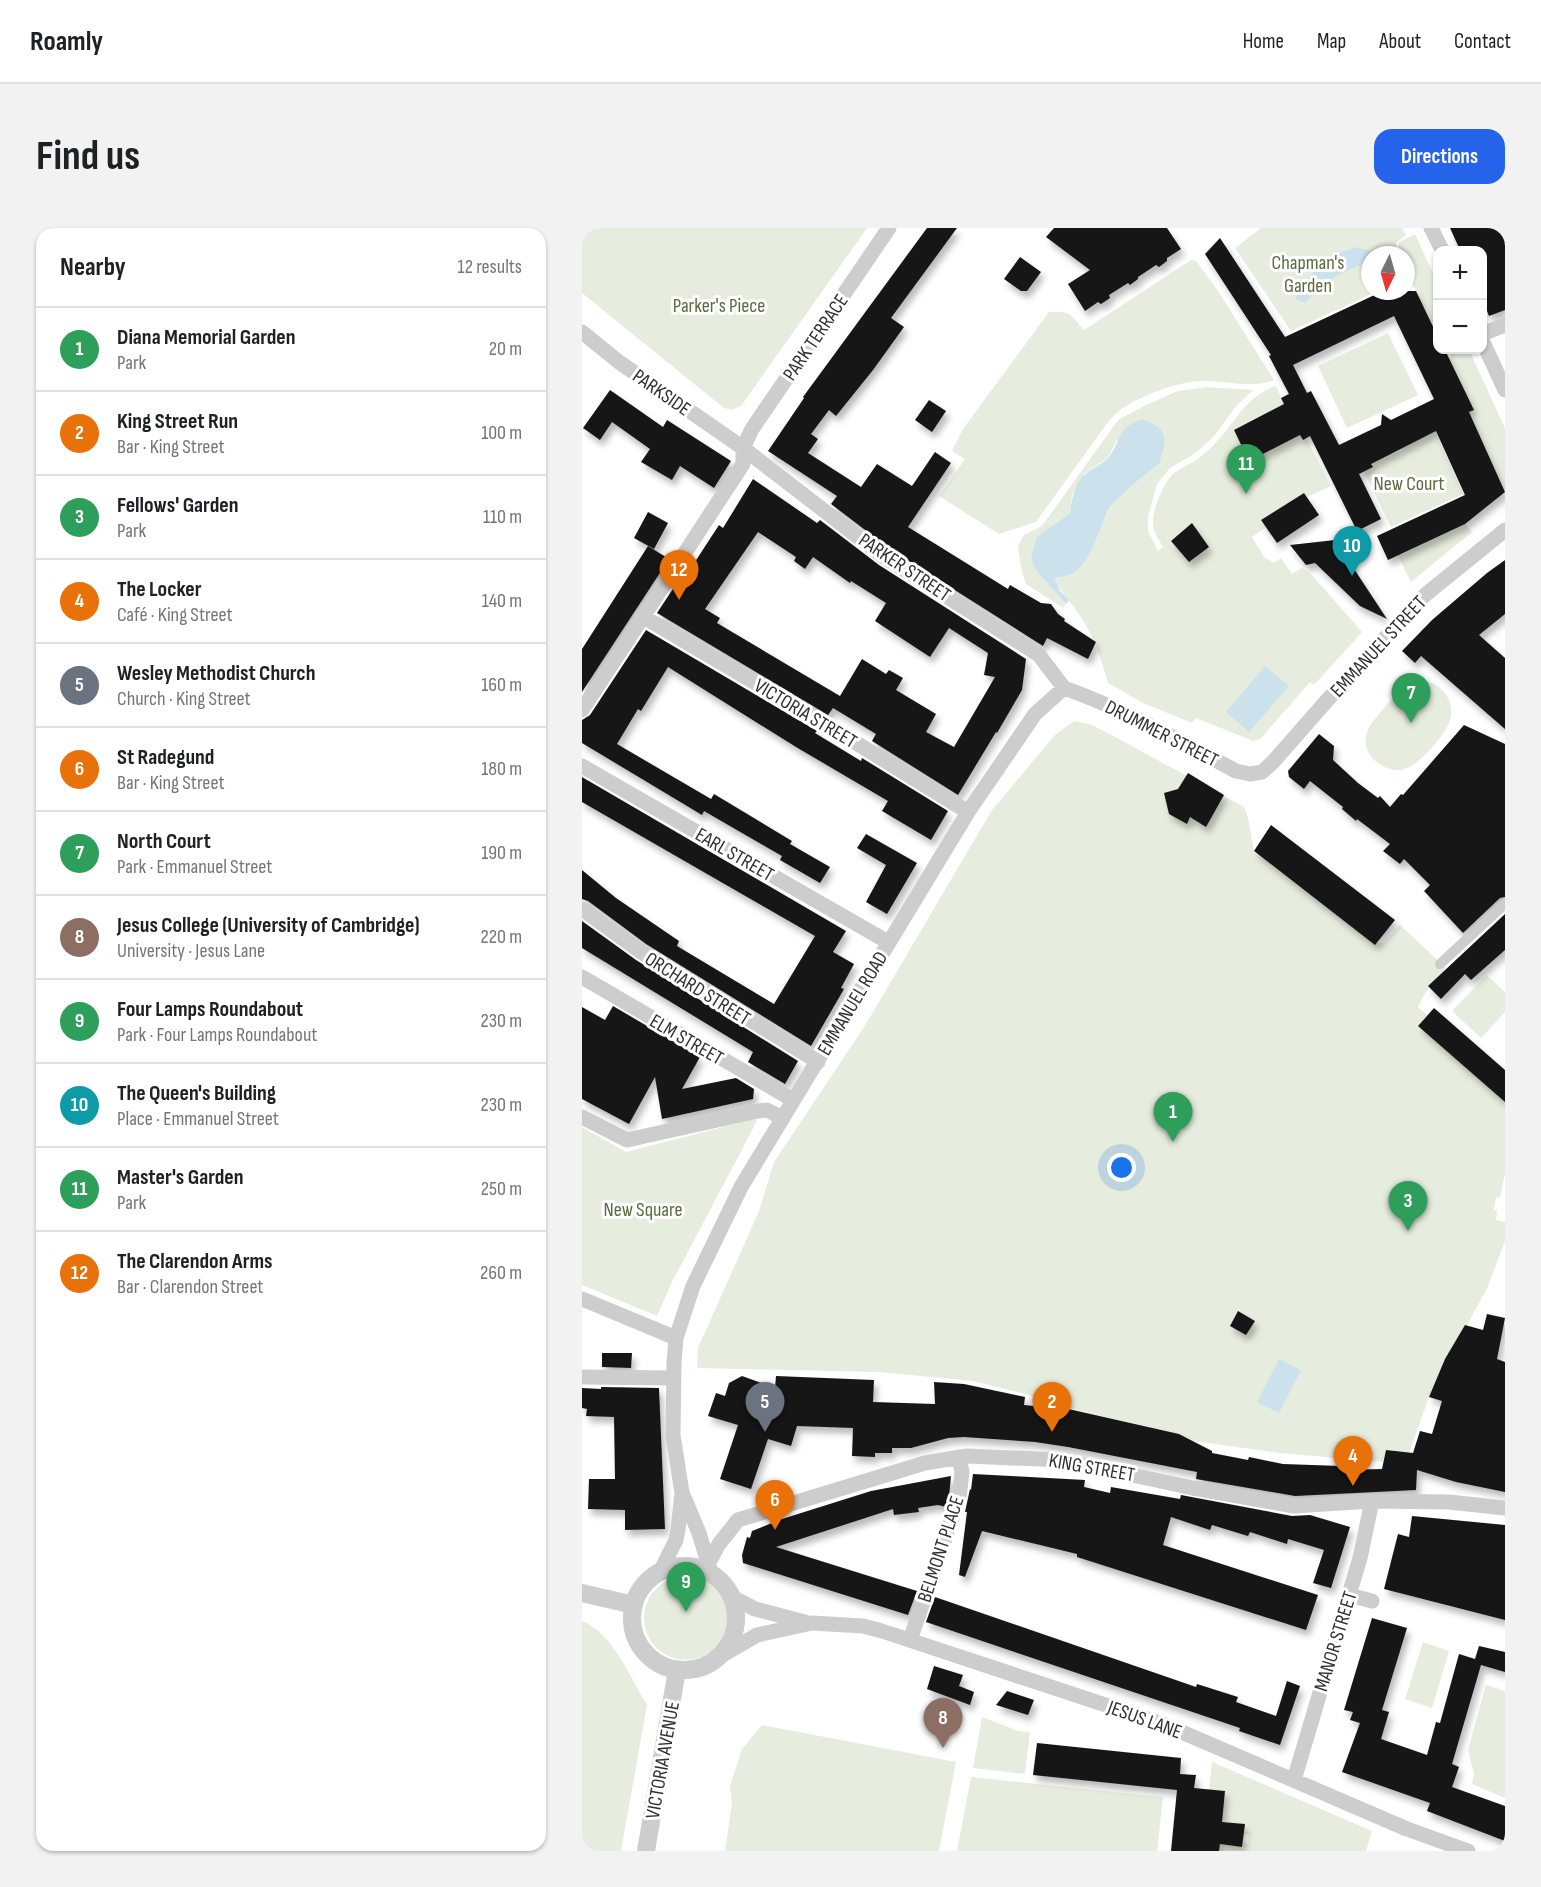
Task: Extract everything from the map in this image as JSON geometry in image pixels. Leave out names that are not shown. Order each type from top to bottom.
[{"type":"street","name":"PARK TERRACE","points":[[582,710],[743,464],[743,448],[752,429],[889,228]]},
{"type":"street","points":[[1431,228],[1440,246]]},
{"type":"street","points":[[1487,332],[1505,325]]},
{"type":"street","name":"PARKSIDE","points":[[582,332],[619,362],[743,448]]},
{"type":"street","points":[[1487,351],[1505,390]]},
{"type":"street","name":"PARKER STREET","points":[[743,448],[884,557],[1039,655],[1064,688]]},
{"type":"street","name":"EMMANUEL STREET","points":[[1262,772],[1425,595],[1505,530]]},
{"type":"street","name":"VICTORIA STREET","points":[[642,616],[968,812]]},
{"type":"street","name":"DRUMMER STREET","points":[[1064,688],[1140,720],[1236,771],[1250,774],[1262,772]]},
{"type":"street","name":"EMMANUEL ROAD","points":[[682,1493],[673,1435],[673,1378],[676,1338],[693,1286],[741,1187],[968,812],[1035,714],[1064,688]]},
{"type":"street","name":"EARL STREET","points":[[582,765],[888,942]]},
{"type":"street","points":[[1440,964],[1505,904]]},
{"type":"street","name":"ORCHARD STREET","points":[[582,909],[641,952],[818,1062]]},
{"type":"street","name":"ELM STREET","points":[[582,977],[793,1100]]},
{"type":"street","points":[[582,1117],[627,1140],[758,1111],[767,1110],[782,1118]]},
{"type":"street","points":[[582,1299],[676,1338]]},
{"type":"street","points":[[582,1377],[673,1378]]},
{"type":"street","name":"KING STREET","points":[[710,1569],[719,1544],[738,1520],[925,1463],[967,1456],[1062,1460],[1284,1505],[1326,1505],[1372,1501],[1449,1503],[1505,1508]]},
{"type":"street","name":"BELMONT PLACE","points":[[910,1640],[959,1498],[962,1472],[959,1457]]},
{"type":"street","points":[[682,1493],[699,1533],[710,1569],[732,1597],[736,1609],[736,1628],[721,1656],[706,1666],[677,1670],[653,1660],[642,1648],[634,1634],[632,1617],[634,1605],[644,1585],[669,1568],[688,1566],[710,1569]]},
{"type":"street","points":[[660,1572],[676,1540],[682,1493]]},
{"type":"street","name":"MANOR STREET","points":[[1294,1780],[1360,1558],[1372,1501]]},
{"type":"street","points":[[582,1593],[634,1605]]},
{"type":"street","points":[[1349,1594],[1372,1602]]},
{"type":"street","name":"JESUS LANE","points":[[732,1597],[755,1609],[812,1623],[863,1626],[1163,1724],[1407,1829],[1468,1851]]},
{"type":"street","name":"JESUS LANE","points":[[721,1656],[757,1635],[812,1623]]},
{"type":"street","name":"VICTORIA AVENUE","points":[[646,1851],[677,1670]]},
{"type":"green space","name":"Parker's Piece","points":[[582,228],[867,228],[741,406],[732,410],[724,408],[582,293]]},
{"type":"green space","name":"Chapman's Garden","points":[[1261,228],[1402,228],[1406,235],[1396,243],[1396,246],[1361,246],[1361,299],[1291,331],[1235,248]]},
{"type":"green space","points":[[1415,234],[1433,273],[1433,325],[1415,289],[1415,246],[1399,246],[1399,242]]},
{"type":"green space","points":[[1191,260],[1197,262],[1220,294],[1274,380],[1250,384],[1209,381],[1187,383],[1161,390],[1126,406],[1105,426],[1036,522],[999,534],[939,496],[965,459],[952,451],[963,429],[1049,312],[1066,313],[1084,330]]},
{"type":"green space","points":[[1388,333],[1418,395],[1347,428],[1318,366]]},
{"type":"green space","points":[[1450,354],[1471,354],[1505,428],[1505,491],[1469,412],[1474,410],[1449,358]]},
{"type":"green space","points":[[1276,386],[1284,404],[1234,430],[1249,460],[1300,435],[1302,440],[1306,438],[1331,486],[1307,497],[1304,493],[1261,520],[1266,527],[1252,537],[1264,557],[1274,563],[1281,558],[1292,574],[1302,568],[1311,574],[1362,632],[1314,685],[1310,682],[1261,738],[1253,741],[1196,718],[1192,723],[1143,703],[1108,683],[1090,633],[1053,578],[1072,574],[1084,563],[1111,506],[1159,464],[1117,440],[1108,458],[1085,473],[1072,495],[1070,513],[1053,525],[1038,573],[1066,604],[1063,608],[1026,584],[1018,546],[1024,535],[1042,526],[1118,420],[1178,391],[1206,387],[1253,390],[1236,406],[1215,435],[1197,452],[1169,469],[1157,484],[1148,517],[1148,531],[1158,551],[1163,547],[1154,530],[1153,517],[1157,501],[1168,480],[1207,451],[1250,401]],"holes":[[[1192,524],[1209,546],[1189,562],[1171,541]]]},
{"type":"green space","name":"New Court","points":[[1434,429],[1463,494],[1391,527],[1364,472],[1373,467],[1369,460],[1389,451],[1393,454],[1402,450],[1402,445],[1419,436],[1421,439],[1421,436]]},
{"type":"green space","points":[[1465,524],[1472,532],[1411,582],[1398,556]]},
{"type":"green space","points":[[1418,680],[1433,683],[1444,692],[1450,705],[1450,720],[1436,742],[1414,764],[1400,770],[1384,767],[1377,763],[1368,751],[1366,736],[1369,728],[1394,697],[1405,687]]},
{"type":"green space","points":[[1074,721],[1092,725],[1244,807],[1254,852],[1373,943],[1383,943],[1400,925],[1446,968],[1430,986],[1418,1007],[1427,1015],[1418,1026],[1505,1102],[1505,1173],[1500,1198],[1496,1197],[1494,1210],[1497,1211],[1496,1220],[1505,1222],[1505,1241],[1488,1286],[1429,1397],[1409,1453],[1386,1450],[1383,1462],[1280,1453],[1194,1441],[1179,1434],[1076,1410],[973,1381],[879,1372],[697,1368],[698,1348],[759,1211],[774,1162],[866,1024],[992,810],[1055,735]]},
{"type":"green space","points":[[1487,975],[1505,992],[1505,1012],[1481,1038],[1452,1011]]},
{"type":"green space","name":"New Square","points":[[754,1119],[757,1121],[672,1282],[657,1316],[582,1285],[582,1127],[626,1152]]},
{"type":"green space","points":[[686,1576],[702,1579],[716,1588],[725,1602],[728,1618],[725,1634],[716,1648],[702,1657],[686,1660],[670,1657],[656,1648],[647,1634],[644,1618],[647,1602],[656,1588],[670,1579]]},
{"type":"green space","points":[[582,1621],[603,1635],[612,1646],[647,1705],[621,1851],[582,1851]]},
{"type":"green space","points":[[1423,1642],[1449,1651],[1432,1708],[1405,1699]]},
{"type":"green space","points":[[1486,1685],[1505,1691],[1505,1798],[1472,1784],[1474,1774],[1468,1750]]},
{"type":"green space","points":[[982,1717],[1018,1731],[1030,1732],[1025,1774],[973,1768]]},
{"type":"green space","points":[[762,1725],[956,1762],[939,1851],[725,1851],[732,1803],[730,1786],[742,1749]]},
{"type":"green space","points":[[1212,1762],[1372,1831],[1366,1851],[1219,1851],[1220,1840],[1225,1845],[1242,1847],[1243,1842],[1248,1843],[1249,1835],[1244,1834],[1244,1824],[1222,1822],[1225,1791],[1209,1790]]},
{"type":"green space","points":[[971,1777],[1163,1797],[1157,1851],[957,1851]]},
{"type":"water","points":[[1356,247],[1361,248],[1361,266],[1334,277],[1305,303],[1295,299],[1306,281],[1320,266]]},
{"type":"water","points":[[1142,419],[1158,427],[1164,436],[1164,448],[1159,464],[1111,506],[1084,563],[1072,574],[1054,578],[1060,591],[1069,600],[1066,604],[1038,573],[1031,559],[1037,537],[1070,513],[1073,495],[1080,479],[1109,457],[1127,426]]},
{"type":"water","points":[[1265,666],[1289,686],[1249,732],[1226,712]]},
{"type":"water","points":[[1279,1359],[1301,1370],[1279,1413],[1257,1402]]},
{"type":"building","points":[[927,228],[957,228],[891,318],[904,327],[836,416],[829,410],[811,434],[818,439],[808,453],[861,487],[877,464],[912,486],[935,452],[951,463],[908,527],[1008,589],[1010,585],[1041,603],[1051,604],[1065,619],[1064,621],[1096,642],[1088,659],[1047,638],[1043,646],[890,549],[831,504],[837,496],[768,451],[803,397]]},
{"type":"building","points":[[1054,228],[1167,228],[1181,249],[1167,258],[1167,261],[1159,267],[1156,265],[1130,285],[1128,283],[1109,295],[1110,298],[1101,304],[1098,302],[1085,311],[1068,284],[1090,270],[1046,237]]},
{"type":"building","points":[[1450,228],[1505,228],[1505,310],[1489,316],[1487,311],[1487,246],[1458,246]]},
{"type":"building","points":[[1220,238],[1285,337],[1364,300],[1415,300],[1416,291],[1433,327],[1433,354],[1447,354],[1474,410],[1469,412],[1505,492],[1465,524],[1388,560],[1377,536],[1465,495],[1436,431],[1371,464],[1373,467],[1359,474],[1381,519],[1357,531],[1310,436],[1303,440],[1300,435],[1249,461],[1234,430],[1284,404],[1281,398],[1289,394],[1269,356],[1271,355],[1205,254]],"holes":[[[1394,316],[1434,399],[1391,420],[1382,414],[1381,425],[1339,445],[1311,391],[1307,393],[1293,365]]]},
{"type":"building","points":[[1020,257],[1041,272],[1027,291],[1021,291],[1004,279]]},
{"type":"building","points":[[610,390],[663,427],[667,420],[731,461],[714,488],[680,466],[672,480],[641,462],[650,449],[612,422],[600,440],[583,428]]},
{"type":"building","points":[[929,400],[946,411],[932,432],[915,420]]},
{"type":"building","points":[[753,479],[817,523],[820,520],[879,565],[1026,659],[1022,690],[958,795],[872,741],[876,734],[833,708],[828,715],[657,613],[686,569],[689,571],[719,525],[723,528]],"holes":[[[758,532],[796,557],[794,561],[805,569],[813,557],[850,583],[851,581],[886,603],[875,621],[930,657],[949,628],[988,653],[984,675],[995,677],[954,747],[926,732],[936,714],[896,690],[903,678],[889,670],[886,674],[862,659],[840,696],[717,623],[720,618],[705,609]]]},
{"type":"building","points":[[1304,493],[1319,515],[1277,543],[1261,520]]},
{"type":"building","points":[[648,512],[668,523],[654,549],[634,538]]},
{"type":"building","points":[[1192,523],[1209,547],[1189,562],[1171,541]]},
{"type":"building","points":[[1335,540],[1387,619],[1360,606],[1315,563],[1306,565],[1290,545]]},
{"type":"building","points":[[648,546],[669,559],[582,692],[582,649]]},
{"type":"building","points":[[1505,560],[1505,614],[1479,635],[1505,658],[1505,729],[1421,656],[1415,663],[1402,651],[1432,620]]},
{"type":"building","points":[[646,630],[817,731],[815,733],[861,761],[862,758],[948,811],[931,840],[882,811],[888,801],[668,667],[641,711],[638,709],[617,744],[711,799],[714,794],[792,841],[790,844],[830,867],[820,883],[780,860],[782,856],[704,811],[702,815],[582,743],[582,720],[590,715]]},
{"type":"building","points":[[1464,725],[1505,744],[1505,897],[1500,898],[1463,933],[1424,891],[1430,885],[1404,859],[1400,864],[1383,851],[1390,844],[1357,819],[1356,821],[1342,809],[1343,807],[1310,781],[1304,789],[1289,777],[1288,771],[1319,734],[1334,746],[1333,760],[1358,783],[1378,798],[1380,796],[1390,807]]},
{"type":"building","points":[[1188,773],[1224,795],[1206,827],[1190,817],[1187,824],[1169,814],[1164,793],[1178,789]]},
{"type":"building","points":[[582,777],[846,931],[833,952],[854,964],[841,988],[844,989],[811,1046],[646,944],[588,901],[582,899],[582,870],[616,898],[679,941],[677,946],[774,1004],[815,936],[582,802]]},
{"type":"building","points":[[1271,825],[1395,920],[1375,945],[1254,851]]},
{"type":"building","points":[[866,834],[917,863],[887,914],[866,902],[886,865],[857,848]]},
{"type":"building","points":[[1505,914],[1505,950],[1471,980],[1465,974],[1441,999],[1428,986]]},
{"type":"building","points":[[582,921],[636,960],[798,1061],[785,1084],[748,1062],[753,1052],[582,948]]},
{"type":"building","points":[[613,1006],[700,1057],[682,1089],[736,1078],[754,1089],[753,1099],[662,1119],[655,1077],[629,1124],[582,1099],[582,1007],[605,1020]]},
{"type":"building","points":[[1434,1008],[1505,1070],[1505,1102],[1418,1026]]},
{"type":"building","points":[[1238,1311],[1255,1321],[1246,1335],[1230,1326]]},
{"type":"building","points":[[1487,1314],[1505,1318],[1497,1359],[1505,1362],[1505,1492],[1456,1482],[1417,1470],[1416,1490],[1295,1496],[1196,1479],[1197,1472],[1068,1447],[1035,1442],[964,1437],[948,1438],[911,1448],[892,1448],[892,1453],[875,1453],[875,1457],[852,1456],[853,1428],[797,1426],[791,1446],[768,1439],[751,1489],[720,1479],[738,1425],[708,1416],[716,1393],[725,1396],[729,1383],[742,1376],[775,1388],[776,1376],[874,1380],[873,1402],[935,1404],[934,1382],[964,1384],[1025,1397],[1024,1405],[1064,1408],[1179,1434],[1212,1453],[1283,1464],[1341,1466],[1340,1470],[1382,1469],[1386,1450],[1413,1453],[1420,1431],[1432,1434],[1442,1401],[1429,1397],[1445,1359],[1465,1325],[1483,1330]]},
{"type":"building","points":[[602,1353],[632,1353],[631,1368],[602,1367]]},
{"type":"building","points":[[601,1387],[659,1388],[665,1529],[625,1530],[625,1510],[588,1509],[589,1479],[615,1479],[614,1417],[586,1416],[587,1409],[582,1408],[582,1388],[601,1389]]},
{"type":"building","points":[[973,1474],[1085,1480],[1084,1487],[1110,1493],[1111,1487],[1180,1499],[1181,1495],[1292,1516],[1310,1515],[1350,1527],[1331,1588],[1313,1583],[1324,1550],[1288,1539],[1287,1544],[1250,1532],[1248,1536],[1212,1525],[1210,1530],[1171,1517],[1163,1545],[1318,1595],[1306,1630],[1077,1557],[1077,1554],[982,1531],[965,1577],[959,1575],[967,1512],[965,1512]]},
{"type":"building","points":[[951,1476],[946,1507],[938,1505],[918,1508],[919,1512],[894,1515],[893,1509],[776,1547],[917,1591],[908,1615],[743,1563],[742,1555],[747,1537],[750,1538],[752,1531],[782,1519],[871,1491]]},
{"type":"building","points":[[1412,1516],[1505,1525],[1505,1620],[1384,1589],[1398,1534],[1409,1537]]},
{"type":"building","points":[[935,1597],[1196,1687],[1197,1684],[1238,1697],[1236,1702],[1276,1716],[1287,1681],[1300,1686],[1280,1745],[1239,1731],[1240,1728],[926,1622]]},
{"type":"building","points":[[1372,1618],[1407,1628],[1382,1710],[1389,1712],[1381,1739],[1427,1755],[1436,1722],[1440,1723],[1459,1654],[1475,1659],[1479,1646],[1505,1652],[1505,1672],[1481,1665],[1452,1764],[1459,1767],[1452,1787],[1505,1806],[1505,1841],[1427,1811],[1430,1803],[1342,1772],[1360,1723],[1350,1720],[1353,1712],[1344,1710]]},
{"type":"building","points":[[934,1666],[963,1675],[959,1686],[974,1692],[970,1705],[927,1689]]},
{"type":"building","points":[[1007,1691],[1034,1700],[1028,1715],[996,1705]]},
{"type":"building","points":[[1037,1743],[1181,1758],[1180,1774],[1196,1775],[1194,1788],[1225,1791],[1222,1822],[1245,1824],[1242,1847],[1220,1844],[1219,1851],[1171,1851],[1177,1790],[1033,1775]]},
{"type":"place","name":"Master's Garden","points":[[1246,494]]},
{"type":"place","name":"The Queen's Building","points":[[1352,576]]},
{"type":"place","name":"The Clarendon Arms","points":[[679,600]]},
{"type":"place","name":"North Court","points":[[1411,723]]},
{"type":"place","name":"Diana Memorial Garden","points":[[1173,1142]]},
{"type":"place","name":"Fellows' Garden","points":[[1408,1231]]},
{"type":"place","name":"Wesley Methodist Church","points":[[765,1432]]},
{"type":"place","name":"King Street Run","points":[[1052,1432]]},
{"type":"place","name":"The Locker","points":[[1353,1486]]},
{"type":"place","name":"St Radegund","points":[[775,1530]]},
{"type":"place","name":"Four Lamps Roundabout","points":[[686,1612]]},
{"type":"place","name":"Jesus College (University of Cambridge)","points":[[943,1748]]}]
